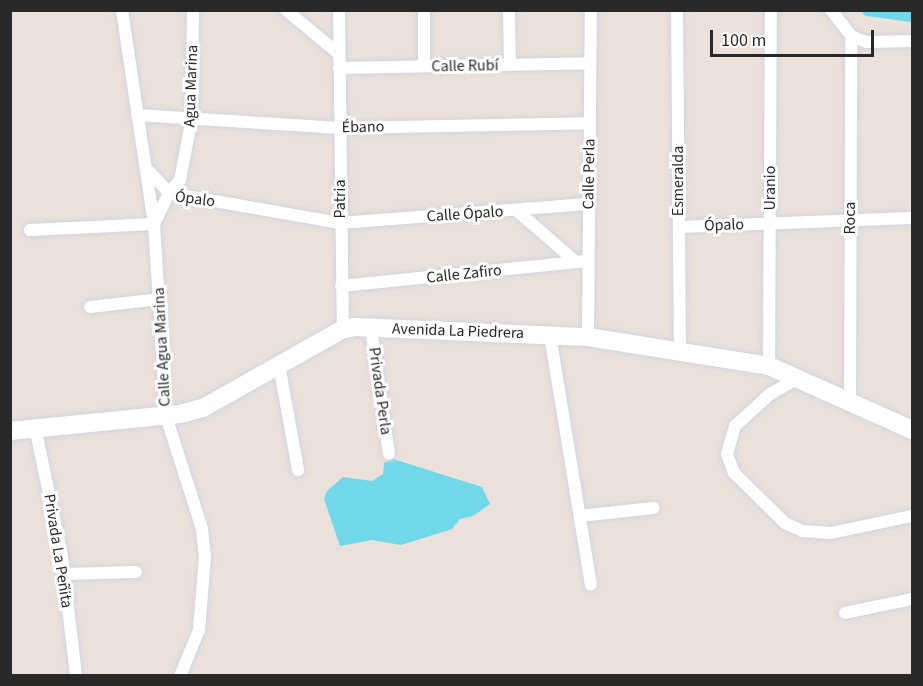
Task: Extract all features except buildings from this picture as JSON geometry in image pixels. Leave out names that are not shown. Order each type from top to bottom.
[{"type":"street","name":"Calle Agua Marina","points":[[122,10],[154,224],[166,416],[202,529],[205,556],[200,630],[180,675]]},
{"type":"street","name":"Agua Marina","points":[[169,193],[180,180],[192,117],[193,10]]},
{"type":"street","points":[[286,10],[339,54]]},
{"type":"street","name":"Patria","points":[[339,10],[343,329]]},
{"type":"street","points":[[424,10],[424,66]]},
{"type":"street","points":[[509,10],[510,65]]},
{"type":"street","name":"Calle Perla","points":[[588,337],[581,262],[589,204],[591,10]]},
{"type":"street","name":"Esmeralda","points":[[677,10],[680,352]]},
{"type":"street","name":"Uranio","points":[[769,366],[771,10]]},
{"type":"street","points":[[831,10],[851,36],[867,42],[912,40]]},
{"type":"street","name":"Roca","points":[[850,400],[851,36]]},
{"type":"street","name":"Calle Rubí","points":[[339,68],[590,63]]},
{"type":"street","name":"Ébano","points":[[137,115],[340,128],[590,123]]},
{"type":"street","points":[[146,168],[169,193]]},
{"type":"street","name":"Ópalo","points":[[154,224],[169,193],[340,223]]},
{"type":"street","name":"Calle Ópalo","points":[[340,223],[589,204]]},
{"type":"street","points":[[516,210],[581,262]]},
{"type":"street","name":"Ópalo","points":[[679,227],[912,218]]},
{"type":"street","points":[[30,230],[154,224]]},
{"type":"street","name":"Calle Zafiro","points":[[341,286],[581,262]]},
{"type":"street","points":[[90,307],[159,299]]},
{"type":"street","name":"Avenida La Piedrera","points":[[10,431],[166,416],[203,408],[343,329],[371,328],[588,337],[769,366],[850,400],[912,430]]},
{"type":"street","name":"Privada Perla","points":[[371,328],[389,454]]},
{"type":"street","points":[[550,335],[591,585]]},
{"type":"street","points":[[279,366],[298,470]]},
{"type":"street","points":[[798,378],[769,394],[735,426],[727,454],[734,473],[785,523],[802,531],[831,533],[879,520],[912,516]]},
{"type":"street","name":"Privada La Peñita","points":[[35,427],[64,574],[76,675]]},
{"type":"street","points":[[580,516],[654,508]]},
{"type":"street","points":[[64,574],[136,572]]},
{"type":"street","points":[[845,613],[912,599]]},
{"type":"water","points":[[393,459],[482,487],[490,504],[473,516],[460,519],[452,529],[401,545],[372,540],[340,546],[324,499],[327,491],[343,477],[372,481],[383,474],[384,463]]},
{"type":"waterway","points":[[868,10],[912,16]]}]
